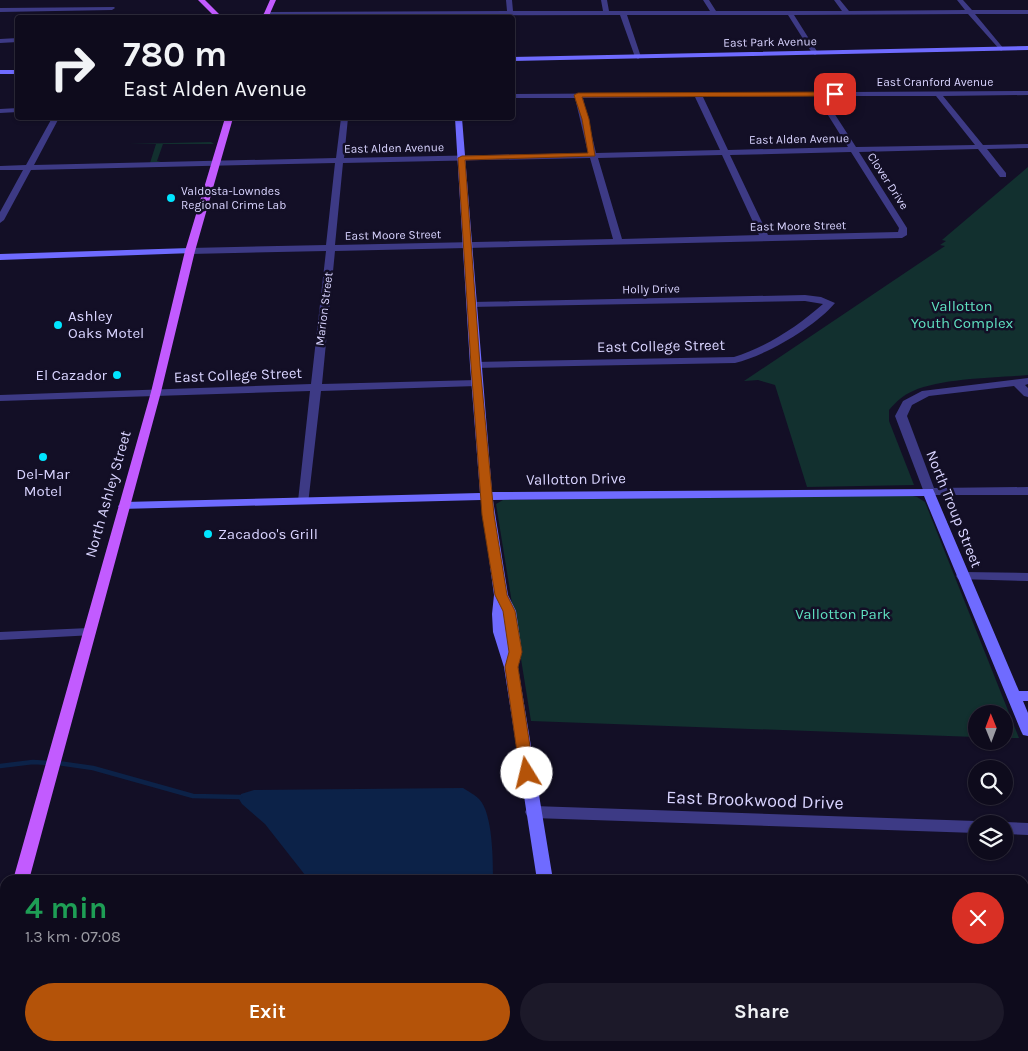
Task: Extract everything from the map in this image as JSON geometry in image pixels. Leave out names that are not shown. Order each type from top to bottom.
[{"type":"main road","points":[[201,0],[217,15]]},
{"type":"main road","points":[[266,15],[273,0]]},
{"type":"main road","name":"North Ashley Street","points":[[22,875],[156,392],[190,251],[228,120]]},
{"type":"street","points":[[0,10],[114,10],[104,0]]},
{"type":"street","points":[[509,0],[510,13]]},
{"type":"street","points":[[604,0],[606,13]]},
{"type":"street","points":[[706,0],[714,13]]},
{"type":"street","points":[[836,0],[847,12]]},
{"type":"street","points":[[960,0],[1001,49]]},
{"type":"street","points":[[451,15],[510,13],[1028,12]]},
{"type":"street","points":[[623,13],[638,56]]},
{"type":"street","points":[[790,13],[815,53]]},
{"type":"street","points":[[0,40],[15,40]]},
{"type":"street","name":"East Park Avenue","points":[[515,59],[1028,48]]},
{"type":"street","points":[[0,72],[15,72]]},
{"type":"street","name":"East Cranford Avenue","points":[[515,96],[1028,93]]},
{"type":"street","name":"Clover Drive","points":[[818,94],[904,231]]},
{"type":"street","points":[[938,94],[1003,175]]},
{"type":"street","points":[[578,95],[585,119],[588,141],[618,242]]},
{"type":"street","points":[[698,95],[765,239]]},
{"type":"street","points":[[0,110],[15,110]]},
{"type":"street","points":[[0,220],[54,120]]},
{"type":"street","name":"Marion Street","points":[[304,500],[344,120]]},
{"type":"street","points":[[458,120],[475,365],[488,496],[488,515],[500,588],[496,612],[504,653],[511,667],[543,875]]},
{"type":"street","name":"East Alden Avenue","points":[[0,168],[1028,146]]},
{"type":"street","name":"East Moore Street","points":[[0,257],[190,251],[895,236],[902,235],[904,231]]},
{"type":"street","name":"Holly Drive","points":[[472,306],[805,298],[818,299],[830,303]]},
{"type":"street","name":"East College Street","points":[[475,365],[735,360],[748,357],[771,344],[802,325],[830,303]]},
{"type":"street","name":"North Troup Street","points":[[1028,380],[938,390],[920,395],[907,403],[901,416],[963,576],[1021,696],[1028,731]]},
{"type":"street","points":[[1016,382],[1028,394]]},
{"type":"street","name":"East College Street","points":[[0,398],[477,384]]},
{"type":"street","name":"Vallotton Drive","points":[[124,506],[488,496],[1028,491]]},
{"type":"street","points":[[963,576],[1028,577]]},
{"type":"street","points":[[0,636],[89,632]]},
{"type":"street","name":"East Brookwood Drive","points":[[533,812],[968,827]]},
{"type":"street","points":[[1013,828],[1028,829]]},
{"type":"green space","points":[[211,142],[214,144],[163,144],[157,161],[161,162],[150,163],[156,144],[129,144]]},
{"type":"green space","name":"Vallotton Youth Complex","points":[[1028,167],[1028,375],[939,383],[913,391],[897,402],[889,410],[889,421],[914,485],[807,487],[775,385],[758,380],[744,381],[945,246],[940,245],[946,241],[942,240]]},
{"type":"green space","name":"Vallotton Park","points":[[908,495],[917,497],[925,502],[1006,705],[968,705],[968,737],[531,721],[496,504],[503,500]]},
{"type":"green space","name":"Vallotton Park","points":[[1013,723],[1019,738],[1013,738]]},
{"type":"water","points":[[463,788],[479,799],[484,806],[490,826],[493,875],[305,875],[265,824],[242,804],[239,799],[241,794],[254,790]]},
{"type":"waterway","points":[[0,766],[33,762],[49,763]]},
{"type":"waterway","points":[[58,763],[93,768],[193,796],[240,797]]},
{"type":"place","name":"Valdosta-Lowndes Regional Crime Lab","points":[[171,198]]},
{"type":"place","name":"Ashley Oaks Motel","points":[[58,325]]},
{"type":"place","name":"El Cazador","points":[[117,375]]},
{"type":"place","name":"Del-Mar Motel","points":[[43,457]]},
{"type":"place","name":"Zacadoo's Grill","points":[[208,534]]},
{"type":"route","points":[[527,773],[511,667],[515,652],[509,611],[501,595],[488,515],[488,496],[475,365],[462,158],[592,155],[578,95],[835,94]]}]
